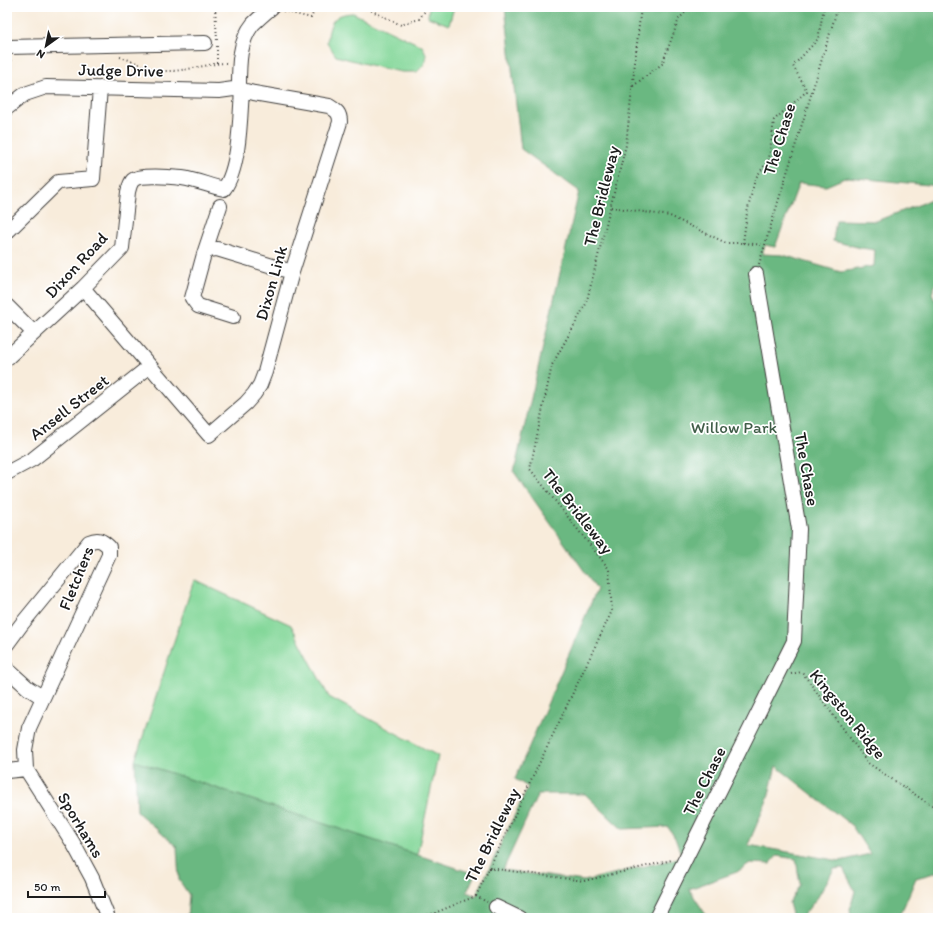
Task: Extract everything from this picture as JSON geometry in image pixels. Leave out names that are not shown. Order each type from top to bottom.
[{"type":"street","name":"Dixon Road","points":[[7,358],[83,288],[122,248],[128,192],[130,184],[134,179],[142,177],[182,178],[224,189],[231,174],[237,146],[241,89],[239,84],[240,56],[246,34],[271,7]]},
{"type":"street","points":[[11,52],[205,43]]},
{"type":"street","name":"Judge Drive","points":[[7,108],[25,94],[46,87],[219,91],[241,89]]},
{"type":"street","points":[[7,232],[58,182],[93,179],[100,88]]},
{"type":"street","name":"Dixon Link","points":[[83,288],[210,435],[254,394],[265,372],[292,272],[340,122],[340,115],[336,110],[329,106],[254,93],[241,89]]},
{"type":"street","points":[[220,206],[204,254],[192,298],[193,301],[201,307],[233,318]]},
{"type":"street","points":[[204,254],[210,249],[217,250],[292,272]]},
{"type":"street","name":"The Chase","points":[[656,918],[794,642],[799,529],[756,274]]},
{"type":"street","points":[[7,306],[34,333]]},
{"type":"street","name":"Ansell Street","points":[[7,473],[33,458],[150,366]]},
{"type":"street","name":"Fletchers","points":[[7,644],[89,542],[95,539],[102,540],[109,547],[109,555],[42,697],[29,728],[25,750],[26,769]]},
{"type":"street","points":[[7,669],[28,688],[42,697]]},
{"type":"street","points":[[7,771],[26,769]]},
{"type":"street","name":"Sporhams","points":[[26,769],[73,843],[92,878],[108,918]]},
{"type":"street","points":[[496,907],[519,918]]},
{"type":"path","points":[[215,7],[218,41],[217,63]]},
{"type":"path","points":[[271,7],[295,15],[311,18],[316,7]]},
{"type":"path","points":[[364,7],[401,25],[419,19],[428,7]]},
{"type":"path","name":"The Bridleway","points":[[437,912],[476,896],[612,611],[609,569],[530,468],[552,364],[586,304],[626,145],[641,7]]},
{"type":"path","points":[[632,87],[662,64],[679,19],[690,7]]},
{"type":"path","points":[[743,243],[747,213],[755,179],[769,159],[774,120],[807,91],[793,66],[818,39],[824,7]]},
{"type":"path","name":"The Chase","points":[[756,274],[838,7]]},
{"type":"path","points":[[7,63],[11,52]]},
{"type":"path","points":[[119,57],[131,60],[145,67],[163,71],[182,70],[217,63],[240,63]]},
{"type":"path","points":[[611,207],[670,216],[726,243],[765,245]]},
{"type":"path","name":"Kingston Ridge","points":[[776,677],[802,672],[868,763],[938,810]]},
{"type":"path","points":[[489,868],[584,881],[686,856]]},
{"type":"path","points":[[412,918],[437,912]]},
{"type":"path","points":[[434,918],[437,912]]},
{"type":"green space","points":[[429,7],[454,7],[449,25],[428,17]]},
{"type":"green space","name":"Willow Park","points":[[505,7],[938,7],[938,186],[847,177],[826,186],[799,183],[775,247],[765,245],[762,254],[783,255],[841,272],[874,266],[875,250],[833,241],[836,220],[876,221],[934,199],[938,201],[938,279],[932,293],[938,306],[938,872],[916,878],[899,918],[851,918],[850,909],[855,891],[843,868],[834,869],[818,897],[801,918],[793,918],[789,903],[800,884],[796,859],[777,856],[770,864],[750,863],[737,872],[689,889],[706,915],[706,918],[187,918],[189,895],[179,880],[177,847],[137,812],[135,761],[475,874],[467,892],[476,896],[528,787],[515,779],[597,589],[514,472],[579,191],[521,149]],"holes":[[[776,766],[852,826],[870,854],[840,861],[748,845],[768,798]],[[538,794],[585,794],[622,829],[668,827],[675,838],[682,857],[584,881],[503,870]]]},
{"type":"green space","points":[[353,13],[422,46],[426,54],[426,60],[423,66],[417,72],[402,72],[336,56],[327,42],[329,30],[333,21],[340,15]]},
{"type":"green space","points":[[194,580],[291,625],[329,697],[438,756],[417,855],[135,761]]}]
